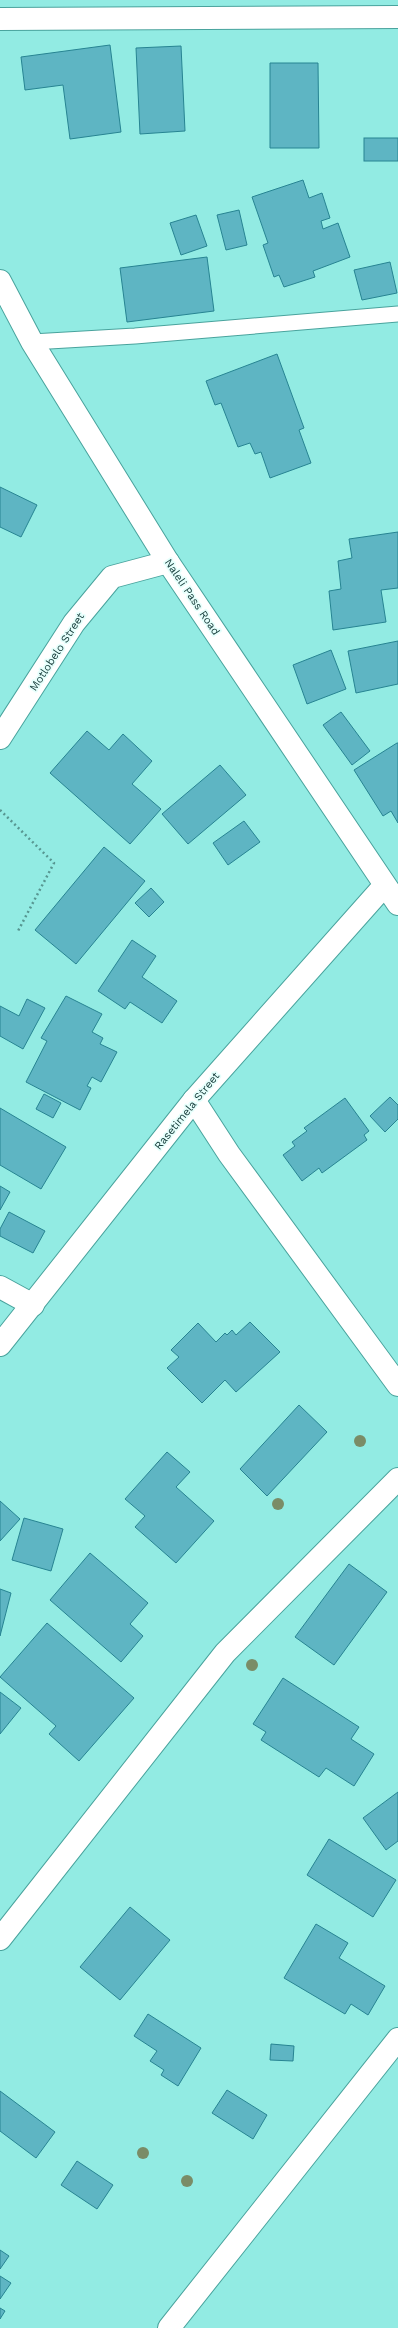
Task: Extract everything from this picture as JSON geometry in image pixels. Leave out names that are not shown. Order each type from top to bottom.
[{"type":"street","points":[[0,19],[398,17]]},
{"type":"street","name":"Naleli Pass Road","points":[[0,281],[32,342],[168,562],[384,886],[398,904]]},
{"type":"street","name":"Motlobelo Street","points":[[0,738],[74,623],[112,577],[168,562]]},
{"type":"street","name":"Rasetimela Street","points":[[0,1344],[33,1305],[194,1100],[384,886]]},
{"type":"street","points":[[194,1100],[228,1154],[398,1385]]},
{"type":"street","points":[[0,1287],[33,1305]]},
{"type":"street","points":[[0,1939],[225,1653],[398,1478]]},
{"type":"street","points":[[169,2328],[398,2039]]},
{"type":"lane","points":[[32,342],[135,336],[398,314]]},
{"type":"path","points":[[0,810],[54,864],[18,931]]},
{"type":"building","points":[[110,45],[121,132],[70,139],[63,85],[25,90],[21,57]]},
{"type":"building","points":[[181,46],[185,131],[140,134],[136,48]]},
{"type":"building","points":[[270,63],[318,63],[319,148],[270,148]]},
{"type":"building","points":[[364,138],[398,138],[398,161],[364,161]]},
{"type":"building","points":[[303,180],[309,198],[322,193],[330,218],[321,221],[323,229],[338,223],[350,257],[313,271],[315,277],[284,287],[279,275],[274,277],[263,245],[268,243],[252,197]]},
{"type":"building","points":[[239,210],[247,245],[226,250],[217,215]]},
{"type":"building","points":[[196,215],[207,246],[181,255],[170,223]]},
{"type":"building","points":[[207,257],[214,311],[127,322],[120,268]]},
{"type":"building","points":[[390,262],[397,293],[362,300],[354,270]]},
{"type":"building","points":[[277,354],[304,428],[299,430],[311,463],[270,478],[261,452],[255,454],[250,443],[238,447],[221,403],[215,405],[206,381]]},
{"type":"building","points":[[0,487],[37,505],[21,537],[0,527]]},
{"type":"building","points":[[398,532],[398,588],[381,590],[386,622],[333,630],[329,591],[341,589],[338,561],[352,558],[349,539]]},
{"type":"building","points":[[398,641],[398,684],[356,693],[348,651]]},
{"type":"building","points":[[331,650],[346,689],[307,704],[293,665]]},
{"type":"building","points":[[341,712],[370,751],[352,765],[323,725]]},
{"type":"building","points":[[87,731],[109,750],[123,734],[152,761],[132,784],[161,809],[130,844],[50,773]]},
{"type":"building","points":[[397,743],[398,823],[391,811],[383,816],[354,770]]},
{"type":"building","points":[[220,765],[246,795],[188,844],[162,814]]},
{"type":"building","points":[[244,821],[260,842],[228,865],[213,843]]},
{"type":"building","points":[[104,847],[145,881],[76,964],[35,930]]},
{"type":"building","points":[[151,888],[164,902],[149,917],[135,903]]},
{"type":"building","points":[[132,940],[156,956],[142,977],[177,1001],[162,1023],[130,1002],[125,1009],[98,991]]},
{"type":"building","points":[[66,996],[102,1014],[92,1032],[103,1038],[100,1044],[117,1052],[101,1082],[92,1077],[87,1086],[91,1088],[80,1110],[26,1082],[47,1041],[41,1038]]},
{"type":"building","points":[[27,999],[45,1008],[23,1049],[0,1036],[0,1006],[19,1016]]},
{"type":"building","points":[[44,1094],[61,1103],[53,1118],[36,1109]]},
{"type":"building","points":[[390,1097],[398,1105],[398,1119],[385,1132],[370,1116]]},
{"type":"building","points":[[345,1098],[369,1131],[364,1135],[367,1140],[322,1173],[319,1168],[302,1181],[283,1155],[295,1146],[292,1142],[307,1131],[304,1128]]},
{"type":"building","points":[[0,1108],[66,1147],[41,1189],[0,1165]]},
{"type":"building","points":[[0,1186],[10,1192],[0,1210]]},
{"type":"building","points":[[9,1212],[45,1231],[33,1253],[0,1236],[0,1229]]},
{"type":"building","points":[[250,1322],[280,1352],[236,1392],[225,1380],[202,1403],[167,1368],[179,1357],[171,1350],[198,1323],[216,1342],[225,1333],[227,1335],[232,1330],[236,1335]]},
{"type":"building","points":[[299,1405],[327,1432],[267,1496],[240,1469]]},
{"type":"building","points":[[167,1452],[190,1472],[176,1487],[214,1521],[176,1563],[135,1527],[145,1516],[125,1499]]},
{"type":"building","points":[[0,1501],[20,1519],[0,1541]]},
{"type":"building","points":[[24,1518],[63,1529],[51,1571],[12,1560]]},
{"type":"building","points":[[90,1553],[148,1603],[130,1624],[143,1636],[121,1662],[50,1600]]},
{"type":"building","points":[[349,1564],[387,1592],[334,1665],[295,1637]]},
{"type":"building","points":[[0,1589],[11,1593],[0,1636]]},
{"type":"building","points":[[47,1623],[134,1698],[79,1761],[49,1734],[56,1726],[0,1677]]},
{"type":"building","points":[[283,1678],[359,1727],[351,1739],[374,1754],[354,1786],[326,1768],[319,1777],[261,1740],[266,1732],[253,1724]]},
{"type":"building","points":[[0,1692],[21,1708],[0,1734]]},
{"type":"building","points":[[398,1792],[398,1841],[386,1850],[363,1818]]},
{"type":"building","points":[[329,1839],[396,1880],[373,1917],[307,1875]]},
{"type":"building","points":[[130,1907],[170,1940],[120,2000],[80,1967]]},
{"type":"building","points":[[316,1924],[348,1943],[339,1958],[385,1986],[368,2015],[351,2004],[345,2014],[284,1978]]},
{"type":"building","points":[[148,2014],[201,2048],[178,2086],[161,2075],[164,2070],[150,2061],[157,2051],[134,2036]]},
{"type":"building","points":[[271,2044],[294,2046],[293,2061],[270,2060]]},
{"type":"building","points":[[227,2090],[267,2115],[253,2139],[212,2113]]},
{"type":"building","points":[[0,2091],[55,2132],[36,2158],[0,2131]]},
{"type":"building","points":[[77,2161],[113,2185],[97,2209],[61,2185]]},
{"type":"building","points":[[0,2250],[9,2256],[0,2269]]},
{"type":"building","points":[[0,2276],[11,2283],[0,2299]]},
{"type":"building","points":[[0,2308],[5,2311],[0,2319]]}]
